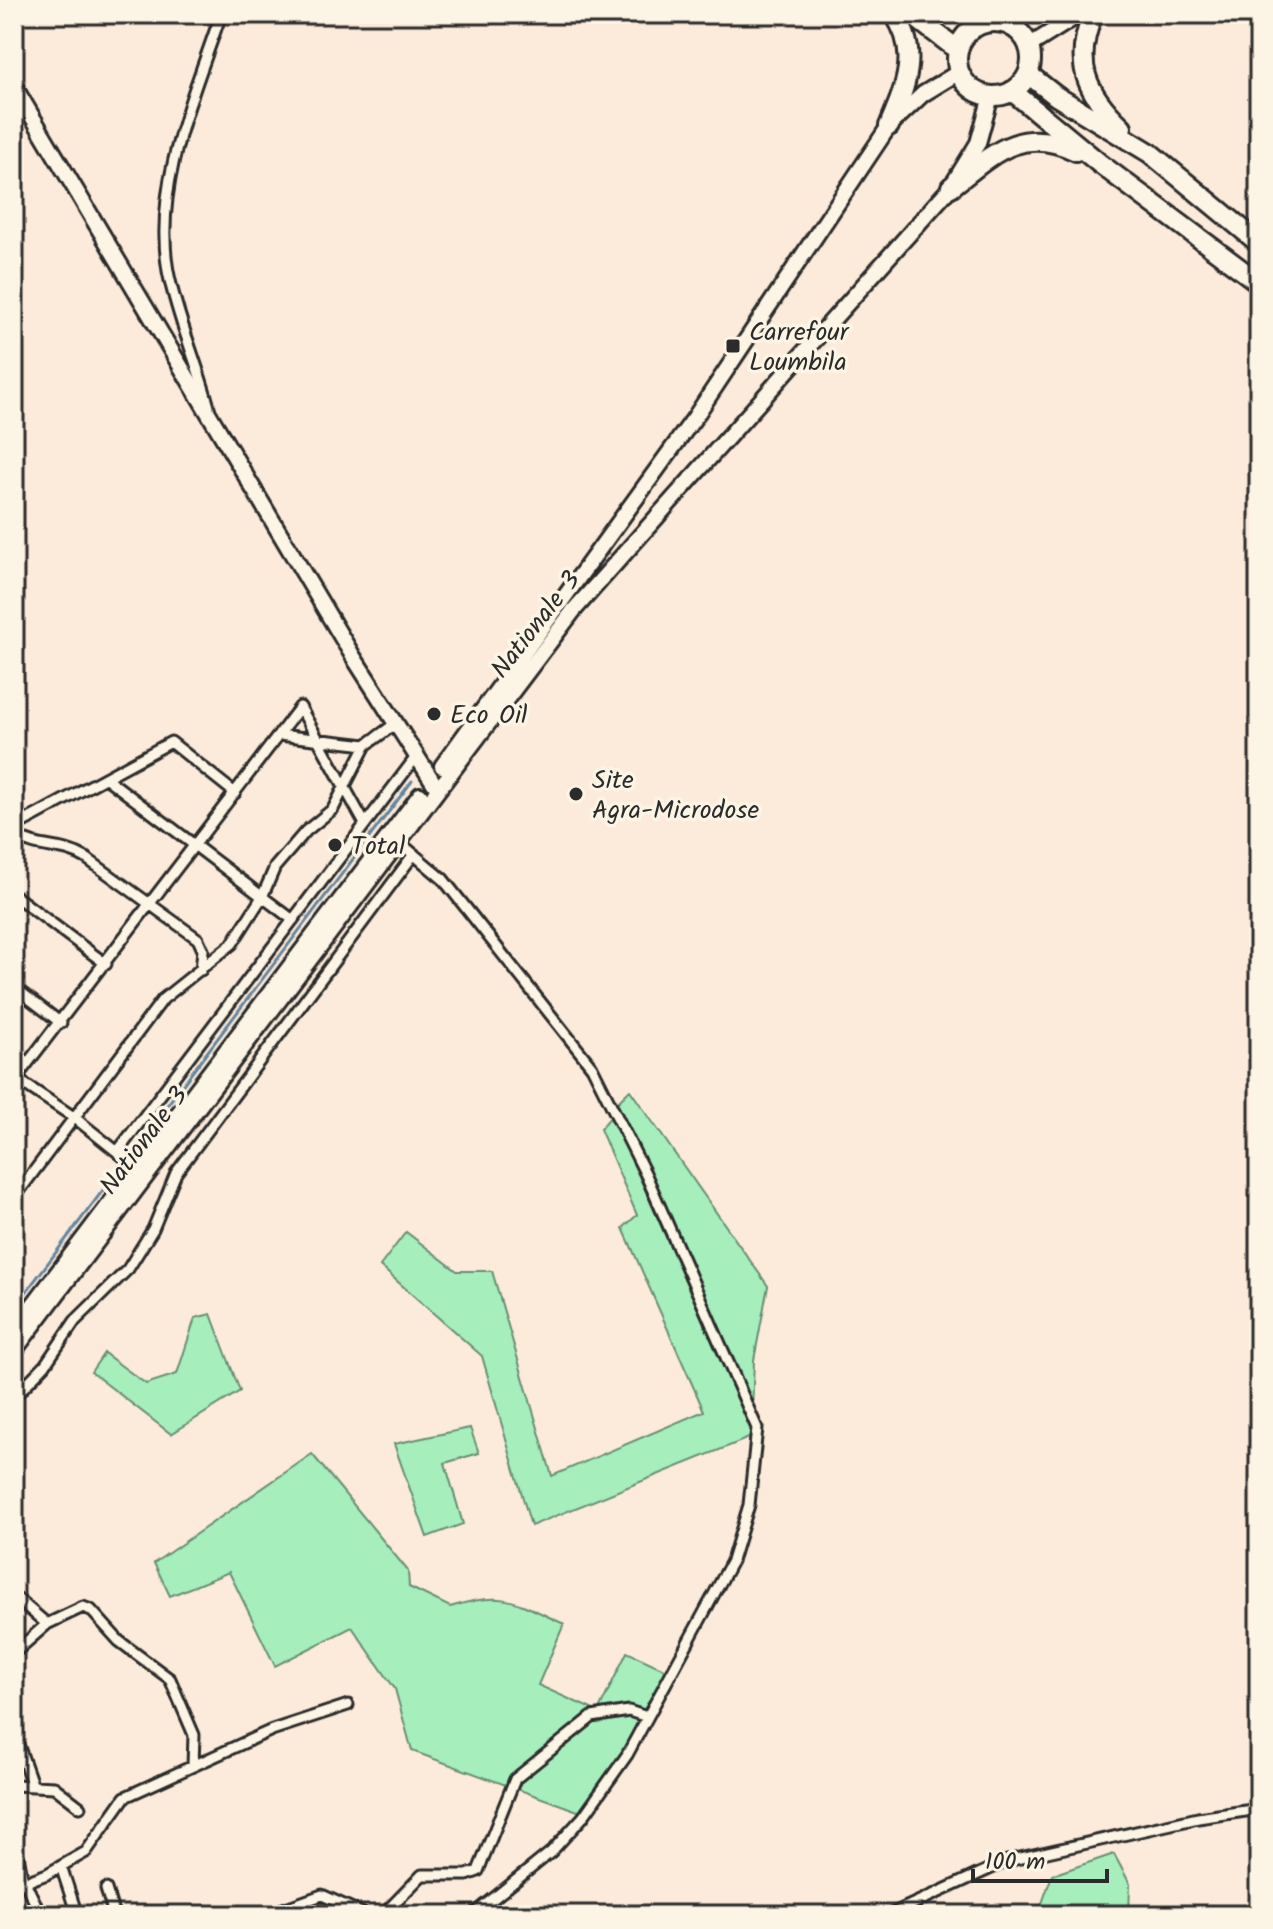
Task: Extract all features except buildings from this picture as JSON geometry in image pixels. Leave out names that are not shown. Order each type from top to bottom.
[{"type":"highway","points":[[889,126],[909,80],[910,57],[905,36],[894,14]]},
{"type":"highway","points":[[911,14],[958,50]]},
{"type":"highway","points":[[1093,14],[1083,53],[1087,85],[1101,107],[1150,153],[1259,243]]},
{"type":"highway","points":[[999,18],[1017,30],[1029,46],[1028,74],[1012,91],[991,96],[972,88],[959,72],[958,50],[969,32],[970,20],[999,18]]},
{"type":"highway","points":[[1028,74],[1056,96],[1150,153]]},
{"type":"highway","points":[[1012,91],[1099,163],[1259,283]]},
{"type":"highway","points":[[951,187],[1002,147],[1020,142],[1042,141],[1064,145],[1099,163]]},
{"type":"main road","points":[[1029,46],[1080,14]]},
{"type":"main road","name":"Nationale 3","points":[[14,1351],[142,1171],[434,784],[695,417],[889,126],[923,94],[959,72]]},
{"type":"main road","points":[[14,86],[213,422],[434,784]]},
{"type":"main road","name":"Nationale 3","points":[[14,1330],[142,1171],[398,841],[434,784],[574,610],[951,187],[978,143],[991,96]]},
{"type":"street","points":[[213,422],[170,280],[167,215],[174,162],[221,14]]},
{"type":"street","points":[[142,1171],[75,1118],[15,1079],[61,1023],[147,903],[195,846],[300,707],[365,824]]},
{"type":"street","points":[[14,1198],[163,999],[232,944],[262,897],[275,867],[306,831],[328,816],[366,745],[395,724]]},
{"type":"street","points":[[279,735],[366,745]]},
{"type":"street","points":[[14,827],[171,742],[235,793]]},
{"type":"street","points":[[118,1151],[416,757]]},
{"type":"street","points":[[106,778],[293,920]]},
{"type":"street","points":[[14,835],[37,847],[72,850],[198,939],[203,950],[201,970]]},
{"type":"street","points":[[398,841],[443,879],[592,1067],[646,1175],[754,1417],[756,1455],[743,1533],[727,1572],[616,1774],[570,1832],[522,1879],[473,1915]]},
{"type":"street","points":[[14,1397],[45,1365],[75,1321],[128,1269],[153,1229],[176,1173],[414,854]]},
{"type":"street","points":[[14,895],[106,964]]},
{"type":"street","points":[[14,987],[61,1023]]},
{"type":"street","points":[[14,1596],[47,1624]]},
{"type":"street","points":[[14,1651],[47,1624],[86,1607],[119,1641],[170,1679],[194,1735],[193,1765]]},
{"type":"street","points":[[14,1626],[14,1651]]},
{"type":"street","points":[[14,1886],[47,1874],[89,1850],[125,1797],[272,1730],[348,1705]]},
{"type":"street","points":[[383,1915],[422,1875],[467,1875],[478,1871],[511,1784],[579,1725],[613,1712],[647,1717]]},
{"type":"street","points":[[14,1733],[32,1784]]},
{"type":"street","points":[[14,1785],[54,1787],[80,1807]]},
{"type":"street","points":[[889,1915],[1007,1861],[1198,1818],[1259,1809]]},
{"type":"street","points":[[14,1835],[27,1882],[41,1915]]},
{"type":"street","points":[[61,1866],[77,1915]]},
{"type":"street","points":[[47,1874],[65,1881]]},
{"type":"street","points":[[106,1889],[114,1915]]},
{"type":"street","points":[[266,1915],[322,1895],[366,1915]]},
{"type":"green space","points":[[630,1090],[768,1286],[754,1360],[752,1412],[614,1106]]},
{"type":"green space","points":[[612,1115],[754,1436],[531,1526],[482,1356],[380,1266],[406,1232],[457,1271],[492,1271],[552,1476],[704,1411],[623,1228],[637,1215],[600,1129]]},
{"type":"green space","points":[[211,1314],[240,1391],[171,1434],[91,1372],[104,1353],[146,1384],[177,1374],[195,1318]]},
{"type":"green space","points":[[470,1428],[479,1453],[445,1463],[463,1524],[427,1537],[394,1444]]},
{"type":"green space","points":[[312,1454],[408,1571],[409,1587],[450,1607],[484,1599],[509,1600],[564,1624],[538,1685],[598,1712],[627,1652],[673,1673],[589,1815],[412,1751],[395,1689],[352,1627],[275,1666],[229,1572],[170,1596],[154,1563]]},
{"type":"green space","points":[[1114,1854],[1130,1884],[1129,1915],[1038,1915],[1052,1875]]},
{"type":"waterway","points":[[14,1308],[412,781]]},
{"type":"place","name":"Carrefour Loumbila","points":[[733,346]]},
{"type":"place","name":"Eco Oil","points":[[434,714]]},
{"type":"place","name":"Site Agra-Microdose","points":[[576,794]]},
{"type":"place","name":"Total","points":[[335,845]]}]
